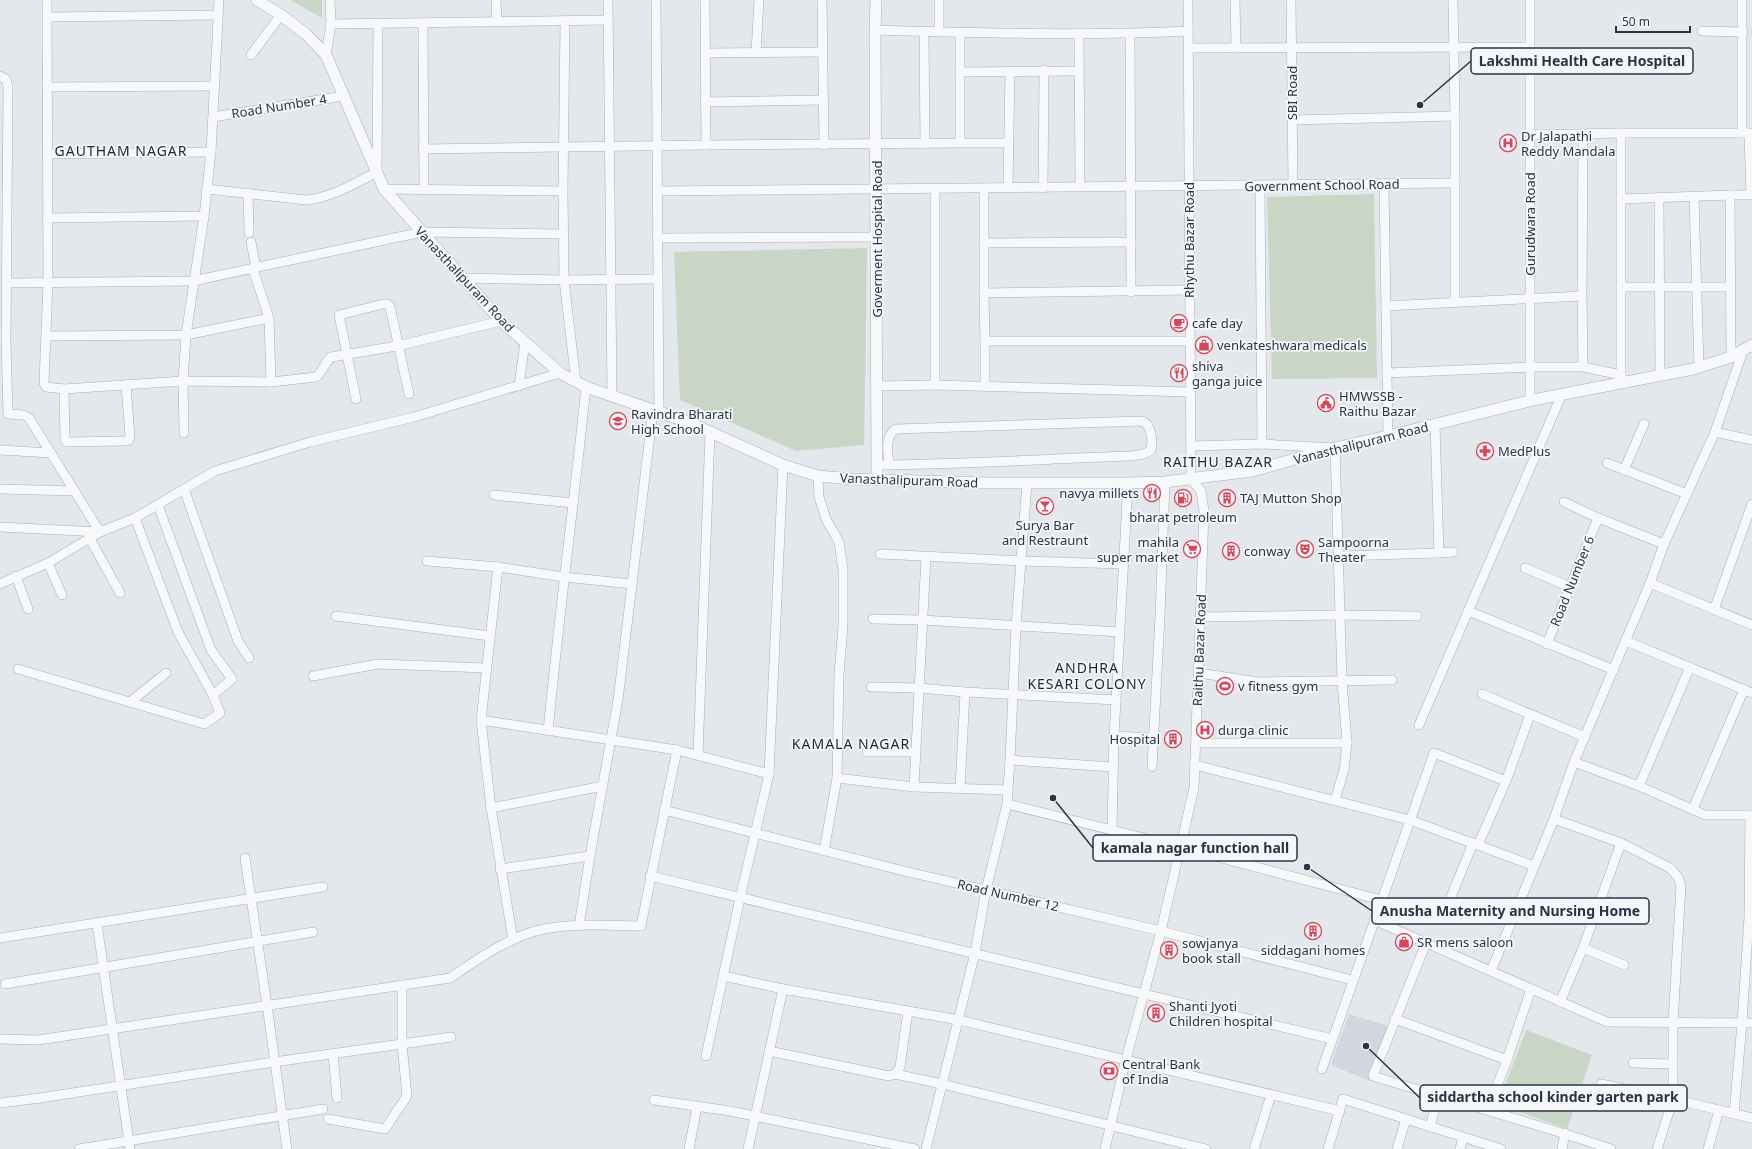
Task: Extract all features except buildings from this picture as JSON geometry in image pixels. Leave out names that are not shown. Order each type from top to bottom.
[{"type":"street","points":[[47,0],[48,283],[44,383],[46,387],[64,389],[183,381],[271,382],[316,377],[319,375],[326,361],[331,357],[347,356],[397,346],[501,322]]},
{"type":"street","points":[[184,433],[183,381],[186,335],[204,216],[211,152],[219,0]]},
{"type":"street","name":"Vanasthalipuram Road","points":[[256,0],[281,15],[306,34],[326,55],[384,189],[501,322],[560,373],[586,387],[688,422],[783,465],[818,476],[1027,483],[1128,483],[1165,482],[1252,471],[1318,454],[1335,448],[1621,379],[1660,375],[1699,367],[1731,357],[1748,348]]},
{"type":"street","points":[[326,55],[331,24],[330,0]]},
{"type":"street","points":[[496,0],[497,22]]},
{"type":"street","points":[[608,0],[612,396]]},
{"type":"street","points":[[579,926],[618,700],[632,584],[656,412],[656,0]]},
{"type":"street","points":[[705,0],[706,145]]},
{"type":"street","points":[[756,53],[759,0]]},
{"type":"street","points":[[822,0],[824,145]]},
{"type":"street","name":"Goverment Hospital Road","points":[[876,0],[877,479]]},
{"type":"street","points":[[939,0],[939,32]]},
{"type":"street","name":"Rhythu Bazar Road","points":[[1188,0],[1191,479]]},
{"type":"street","points":[[1235,0],[1236,48]]},
{"type":"street","name":"SBI Road","points":[[1291,0],[1293,185]]},
{"type":"street","points":[[1453,0],[1455,116],[1455,301]]},
{"type":"street","name":"Gurudwara Road","points":[[1530,0],[1530,401]]},
{"type":"street","points":[[1621,199],[1751,195],[1742,0]]},
{"type":"street","points":[[48,17],[218,15]]},
{"type":"street","points":[[251,55],[281,15]]},
{"type":"street","points":[[331,24],[608,20]]},
{"type":"street","points":[[565,21],[563,191],[564,280],[576,382]]},
{"type":"street","points":[[207,189],[306,200],[317,199],[330,195],[377,172],[378,23]]},
{"type":"street","points":[[423,23],[424,190]]},
{"type":"street","points":[[875,30],[960,33],[1079,34],[1188,32]]},
{"type":"street","points":[[924,31],[925,144]]},
{"type":"street","points":[[1702,31],[1743,32]]},
{"type":"street","points":[[960,33],[960,143]]},
{"type":"street","points":[[1079,34],[1078,71],[1080,187]]},
{"type":"street","points":[[1130,34],[1131,292]]},
{"type":"street","points":[[1188,48],[1530,47]]},
{"type":"street","points":[[705,53],[823,52]]},
{"type":"street","points":[[960,72],[1044,70],[1078,71]]},
{"type":"street","points":[[1043,188],[1044,70]]},
{"type":"street","points":[[1008,188],[1010,71]]},
{"type":"street","points":[[0,76],[6,79],[8,86],[4,123],[3,265],[6,283],[3,303],[4,414],[24,415],[29,418],[100,532]]},
{"type":"street","points":[[47,87],[215,86]]},
{"type":"street","name":"Road Number 4","points":[[213,117],[344,96]]},
{"type":"street","points":[[705,102],[823,100]]},
{"type":"street","points":[[1292,120],[1455,116]]},
{"type":"street","points":[[1530,136],[1621,133],[1748,133]]},
{"type":"street","points":[[1387,373],[1530,367],[1583,367],[1621,379],[1621,133]]},
{"type":"street","points":[[1583,134],[1583,367]]},
{"type":"street","points":[[423,149],[1008,143]]},
{"type":"street","points":[[47,154],[211,152]]},
{"type":"street","name":"Government School Road","points":[[657,191],[1080,187],[1131,188],[1455,183]]},
{"type":"street","points":[[1384,184],[1388,436]]},
{"type":"street","points":[[1260,186],[1262,444]]},
{"type":"street","points":[[384,189],[563,191]]},
{"type":"street","points":[[935,189],[935,385]]},
{"type":"street","points":[[984,189],[985,386]]},
{"type":"street","points":[[248,193],[250,238],[255,269],[269,318],[271,382]]},
{"type":"street","points":[[1730,196],[1731,357]]},
{"type":"street","points":[[1694,197],[1699,367]]},
{"type":"street","points":[[1659,198],[1660,375]]},
{"type":"street","points":[[47,218],[204,216]]},
{"type":"street","points":[[6,283],[193,281],[255,269],[422,232],[564,234]]},
{"type":"street","points":[[657,238],[877,237]]},
{"type":"street","points":[[984,243],[1131,242]]},
{"type":"street","points":[[463,278],[564,280],[657,279]]},
{"type":"street","points":[[1621,287],[1731,287]]},
{"type":"street","points":[[984,293],[1190,290]]},
{"type":"street","points":[[1386,306],[1455,301],[1582,296]]},
{"type":"street","points":[[356,399],[339,315],[384,304],[387,304],[390,307],[397,346],[409,394]]},
{"type":"street","points":[[46,336],[186,335],[269,318]]},
{"type":"street","points":[[985,341],[1190,341]]},
{"type":"street","points":[[519,386],[525,342]]},
{"type":"street","points":[[1491,971],[1554,819],[1574,762],[1650,583],[1664,544],[1714,432],[1748,348]]},
{"type":"street","points":[[0,584],[48,563],[100,532],[134,518],[215,471],[310,442],[414,417],[560,373]]},
{"type":"street","points":[[64,389],[65,440],[67,442],[127,441],[130,437],[126,385]]},
{"type":"street","points":[[877,386],[935,385],[1190,392]]},
{"type":"street","points":[[548,731],[586,387]]},
{"type":"street","points":[[1419,725],[1562,394]]},
{"type":"street","points":[[878,465],[1130,456],[1144,454],[1151,450],[1152,438],[1151,432],[1146,423],[1142,422],[896,430],[891,433],[888,439],[889,464]]},
{"type":"street","points":[[1435,424],[1439,553]]},
{"type":"street","points":[[1624,470],[1644,424]]},
{"type":"street","points":[[1714,432],[1752,440]]},
{"type":"street","points":[[698,755],[710,433]]},
{"type":"street","points":[[1191,446],[1262,444],[1335,448],[1340,556],[1342,681],[1347,743],[1344,770],[1335,800]]},
{"type":"street","points":[[0,450],[51,452]]},
{"type":"street","points":[[1607,463],[1687,494]]},
{"type":"street","points":[[706,1056],[740,898],[769,774],[783,465]]},
{"type":"street","points":[[818,476],[819,497],[826,519],[839,542],[843,570],[843,626],[839,674],[838,778],[824,851]]},
{"type":"street","name":"Raithu Bazar Road","points":[[1105,1149],[1126,1059],[1161,931],[1194,788],[1204,511],[1201,491],[1191,479]]},
{"type":"street","points":[[1152,768],[1165,482]]},
{"type":"street","points":[[926,1149],[975,954],[986,890],[1006,804],[1010,760],[1016,626],[1027,483]]},
{"type":"street","points":[[1112,830],[1114,736],[1128,483]]},
{"type":"street","points":[[0,489],[75,491]]},
{"type":"street","points":[[184,489],[238,641],[249,658]]},
{"type":"street","points":[[494,495],[574,502]]},
{"type":"street","points":[[1564,502],[1598,518],[1664,544]]},
{"type":"street","points":[[1714,610],[1752,504]]},
{"type":"street","points":[[158,505],[212,650],[232,680],[213,695]]},
{"type":"street","points":[[18,669],[204,724],[220,713],[213,695],[178,632],[134,518]]},
{"type":"street","name":"Road Number 6","points":[[1547,644],[1598,518]]},
{"type":"street","points":[[0,527],[100,532]]},
{"type":"street","points":[[90,539],[120,592]]},
{"type":"street","points":[[1340,556],[1453,552]]},
{"type":"street","points":[[880,554],[1021,562],[1124,564]]},
{"type":"street","points":[[914,787],[926,557]]},
{"type":"street","points":[[427,561],[498,567],[564,577],[632,584]]},
{"type":"street","points":[[48,563],[62,595]]},
{"type":"street","points":[[498,567],[481,720],[491,808],[513,940]]},
{"type":"street","points":[[1525,568],[1570,587]]},
{"type":"street","points":[[16,576],[28,609]]},
{"type":"street","points":[[1650,583],[1752,625]]},
{"type":"street","points":[[1468,611],[1614,670]]},
{"type":"street","points":[[1201,617],[1340,615],[1417,616]]},
{"type":"street","points":[[336,616],[490,636]]},
{"type":"street","points":[[872,619],[922,620],[1120,632]]},
{"type":"street","points":[[1626,641],[1748,691],[1693,809]]},
{"type":"street","points":[[313,676],[378,664],[486,668]]},
{"type":"street","points":[[1639,786],[1690,667]]},
{"type":"street","points":[[130,702],[166,673]]},
{"type":"street","points":[[1199,674],[1258,682],[1392,680]]},
{"type":"street","points":[[871,687],[919,688],[1013,695],[1116,700]]},
{"type":"street","points":[[960,788],[965,692]]},
{"type":"street","points":[[1482,694],[1585,737]]},
{"type":"street","points":[[1451,896],[1506,781],[1530,715]]},
{"type":"street","points":[[481,720],[677,750],[769,774]]},
{"type":"street","points":[[1114,736],[1154,738]]},
{"type":"street","points":[[1196,743],[1347,743]]},
{"type":"street","points":[[0,1039],[38,1040],[113,1030],[450,978],[513,940],[543,929],[579,926],[641,926],[650,876],[677,750]]},
{"type":"street","points":[[867,752],[916,752]]},
{"type":"street","points":[[1322,1069],[1352,980],[1434,753],[1506,781]]},
{"type":"street","points":[[1010,760],[1113,767]]},
{"type":"street","points":[[1574,762],[1639,786],[1705,815],[1751,815],[1750,917],[1734,1114]]},
{"type":"street","points":[[1195,765],[1410,820],[1534,866]]},
{"type":"street","points":[[838,778],[914,787],[1008,790]]},
{"type":"street","points":[[491,808],[603,786]]},
{"type":"street","points":[[1006,804],[1180,847],[1381,900]]},
{"type":"street","name":"Road Number 12","points":[[664,810],[824,851],[1161,931],[1352,980]]},
{"type":"street","points":[[1554,819],[1621,843],[1670,868],[1678,877],[1681,886],[1673,1022],[1673,1099],[1657,1149]]},
{"type":"street","points":[[1560,1002],[1602,899],[1621,843]]},
{"type":"street","points":[[500,869],[590,856]]},
{"type":"street","points":[[245,858],[268,1005],[274,1062],[287,1149]]},
{"type":"street","points":[[650,876],[1332,1039]]},
{"type":"street","points":[[0,938],[323,887]]},
{"type":"street","points":[[1602,899],[1649,920]]},
{"type":"street","points":[[1374,920],[1607,1022],[1752,1023]]},
{"type":"street","points":[[96,924],[130,1145]]},
{"type":"street","points":[[5,984],[313,932]]},
{"type":"street","points":[[1426,943],[1373,1076],[1438,1096],[1488,1109],[1611,1149]]},
{"type":"street","points":[[1583,948],[1624,965]]},
{"type":"street","points":[[724,976],[783,989],[959,1020],[1340,1111]]},
{"type":"street","points":[[328,1119],[384,1129],[407,1096],[402,1044],[402,985]]},
{"type":"street","points":[[748,1149],[783,989]]},
{"type":"street","points":[[1488,1109],[1507,1060],[1531,989]]},
{"type":"street","points":[[896,1074],[900,1068],[908,1011]]},
{"type":"street","points":[[1396,1020],[1507,1060]]},
{"type":"street","points":[[0,1103],[451,1037]]},
{"type":"street","points":[[769,1051],[889,1076],[896,1074],[942,1084],[1110,1127],[1206,1149]]},
{"type":"street","points":[[333,1054],[337,1098]]},
{"type":"street","points":[[1633,1063],[1673,1064]]},
{"type":"street","points":[[1601,1084],[1752,1118]]},
{"type":"street","points":[[1254,1149],[1271,1095]]},
{"type":"street","points":[[1430,1127],[1438,1096]]},
{"type":"street","points":[[1328,1149],[1340,1111],[1342,1099],[1501,1149]]},
{"type":"street","points":[[654,1100],[754,1117],[915,1149]]},
{"type":"street","points":[[689,1149],[697,1107]]},
{"type":"street","points":[[79,1149],[130,1145],[282,1115],[323,1109]]},
{"type":"street","points":[[1708,1149],[1718,1110]]},
{"type":"street","points":[[1397,1149],[1406,1119]]},
{"type":"street","points":[[1562,1149],[1565,1133]]},
{"type":"street","points":[[1460,1149],[1463,1137]]},
{"type":"shaded area","points":[[1349,1014],[1388,1026],[1370,1081],[1331,1065]]},
{"type":"green space","points":[[290,0],[322,0],[322,18]]},
{"type":"green space","points":[[1374,194],[1377,378],[1272,379],[1267,197]]},
{"type":"green space","points":[[867,248],[864,445],[796,451],[680,400],[674,252]]},
{"type":"green space","points":[[1526,1030],[1592,1055],[1567,1129],[1498,1104]]},
{"type":"place","name":"Lakshmi Health Care Hospital","points":[[1420,105]]},
{"type":"place","name":"Dr Jalapathi Reddy Mandala","points":[[1508,143]]},
{"type":"place","name":"cafe day","points":[[1179,323]]},
{"type":"place","name":"venkateshwara medicals","points":[[1204,345]]},
{"type":"place","name":"shiva ganga juice","points":[[1179,373]]},
{"type":"place","name":"HMWSSB - Raithu Bazar","points":[[1326,403]]},
{"type":"place","name":"Ravindra Bharati High School","points":[[618,421]]},
{"type":"place","name":"MedPlus","points":[[1485,451]]},
{"type":"place","name":"navya millets","points":[[1152,493]]},
{"type":"place","name":"bharat petroleum","points":[[1183,498]]},
{"type":"place","name":"TAJ Mutton Shop","points":[[1227,498]]},
{"type":"place","name":"Surya Bar and Restraunt","points":[[1045,506]]},
{"type":"place","name":"mahila super market","points":[[1192,549]]},
{"type":"place","name":"Sampoorna Theater","points":[[1305,549]]},
{"type":"place","name":"conway","points":[[1231,551]]},
{"type":"place","name":"v fitness gym","points":[[1225,686]]},
{"type":"place","name":"durga clinic","points":[[1205,730]]},
{"type":"place","name":"Hospital","points":[[1173,739]]},
{"type":"place","name":"kamala nagar function hall","points":[[1053,798]]},
{"type":"place","name":"Anusha Maternity and Nursing Home","points":[[1307,867]]},
{"type":"place","name":"siddagani homes","points":[[1313,931]]},
{"type":"place","name":"SR mens saloon","points":[[1404,942]]},
{"type":"place","name":"sowjanya book stall","points":[[1169,950]]},
{"type":"place","name":"Shanti Jyoti Children hospital","points":[[1156,1013]]},
{"type":"place","name":"siddartha school kinder garten park","points":[[1366,1046]]},
{"type":"place","name":"Central Bank of India","points":[[1109,1071]]},
{"type":"district","name":"GAUTHAM NAGAR","points":[[121,150]]},
{"type":"district","name":"RAITHU BAZAR","points":[[1218,461]]},
{"type":"district","name":"ANDHRA KESARI COLONY","points":[[1087,676]]},
{"type":"district","name":"KAMALA NAGAR","points":[[851,743]]}]
